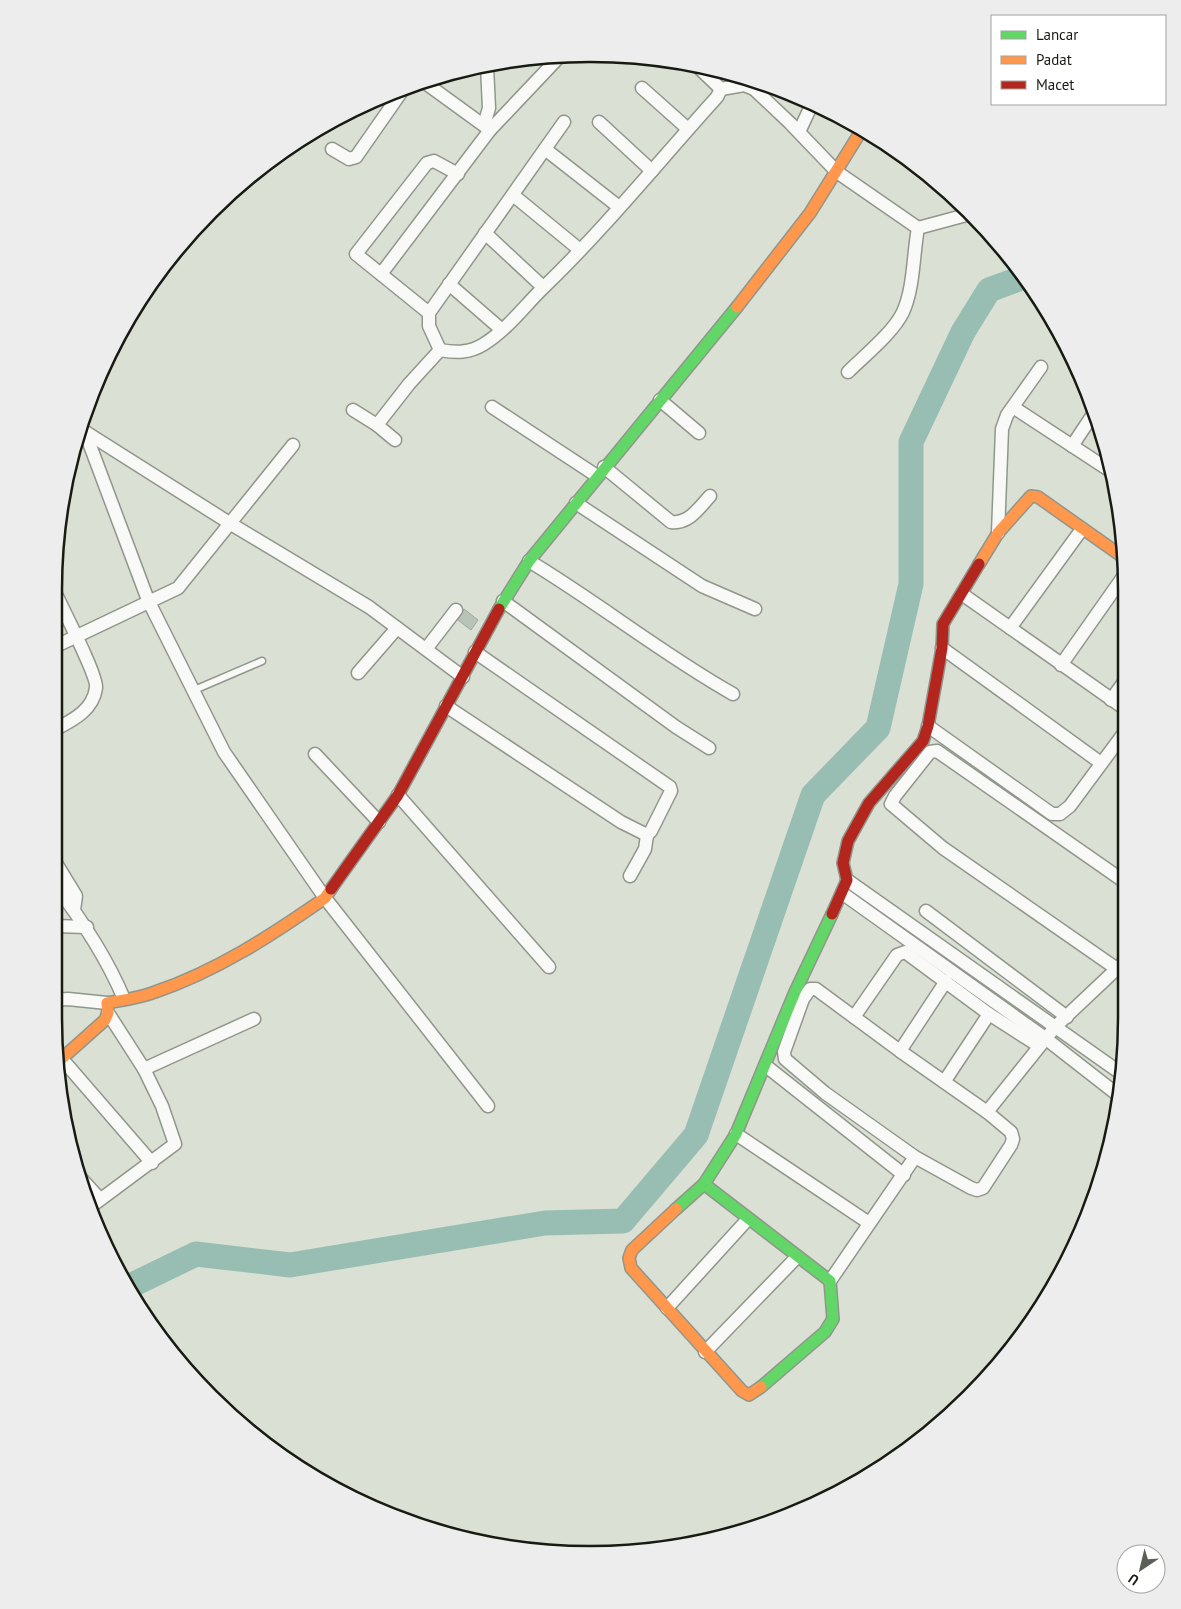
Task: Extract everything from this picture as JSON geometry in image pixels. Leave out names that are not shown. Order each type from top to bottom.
[{"type":"street","points":[[381,274],[458,174],[487,128],[551,64]]},
{"type":"street","points":[[487,128],[489,108],[488,73]]},
{"type":"street","points":[[707,76],[721,89]]},
{"type":"street","points":[[721,89],[743,85]]},
{"type":"street","points":[[432,87],[487,128]]},
{"type":"street","points":[[642,88],[688,129]]},
{"type":"street","points":[[440,350],[462,352],[477,348],[502,330],[580,250],[652,171],[717,97],[721,89]]},
{"type":"street","points":[[763,92],[798,132],[837,172],[918,228],[963,216]]},
{"type":"street","points":[[332,149],[349,159],[356,157],[396,100]]},
{"type":"street","points":[[798,132],[809,110]]},
{"type":"street","points":[[440,350],[430,326],[429,313],[564,122]]},
{"type":"street","points":[[599,122],[652,171]]},
{"type":"street","points":[[64,1057],[103,1022],[108,1008],[124,999],[154,992],[182,982],[254,946],[324,898],[398,796],[503,601],[530,561],[600,472],[749,293],[810,213],[858,136]]},
{"type":"street","points":[[545,149],[619,207]]},
{"type":"street","points":[[429,313],[356,254],[358,248],[427,164],[434,161],[458,174]]},
{"type":"street","points":[[513,195],[580,250]]},
{"type":"street","points":[[848,372],[894,325],[902,313],[908,298],[918,228]]},
{"type":"street","points":[[485,233],[543,287]]},
{"type":"street","points":[[449,284],[502,330]]},
{"type":"street","points":[[377,425],[409,384],[440,350]]},
{"type":"street","points":[[998,533],[1002,429],[1013,407],[1041,367]]},
{"type":"street","points":[[660,400],[699,433]]},
{"type":"street","points":[[492,407],[600,472],[671,522],[679,523],[689,518],[710,496]]},
{"type":"street","points":[[1013,407],[1104,467]]},
{"type":"street","points":[[353,410],[377,425],[394,440]]},
{"type":"street","points":[[1072,446],[1090,420]]},
{"type":"street","points":[[87,433],[231,524],[334,584],[398,628],[463,677]]},
{"type":"street","points":[[85,438],[148,600],[224,752],[324,898],[488,1106]]},
{"type":"street","points":[[62,644],[148,600],[178,588],[293,445]]},
{"type":"street","points":[[915,1157],[830,1281],[833,1319],[825,1332],[756,1393],[749,1395],[742,1391],[631,1268],[629,1258],[632,1250],[704,1184],[736,1134],[766,1066],[795,992],[847,880],[843,863],[848,841],[869,803],[917,750],[928,726],[936,672],[942,648],[943,624],[998,533],[1031,496],[1038,497],[1117,553]]},
{"type":"street","points":[[576,502],[702,586],[755,609]]},
{"type":"street","points":[[1010,628],[1082,529]]},
{"type":"street","points":[[530,561],[582,592],[699,675],[733,694]]},
{"type":"street","points":[[1061,665],[1118,584]]},
{"type":"street","points":[[962,594],[1118,704]]},
{"type":"street","points":[[503,601],[676,727],[709,748]]},
{"type":"street","points":[[62,608],[75,638],[90,664],[96,688],[90,703],[80,715],[62,725]]},
{"type":"street","points":[[426,649],[456,610]]},
{"type":"street","points":[[358,673],[398,628]]},
{"type":"street","points":[[942,648],[1101,763]]},
{"type":"street","points":[[475,652],[670,787],[671,791],[651,831],[647,835],[645,849],[630,876]]},
{"type":"street","points":[[1111,700],[1118,690]]},
{"type":"street","points":[[446,706],[621,822],[647,835]]},
{"type":"street","points":[[928,726],[1052,814],[1060,814],[1070,806],[1118,741]]},
{"type":"street","points":[[1118,877],[937,751],[930,752],[895,796],[891,804],[944,848],[1118,963]]},
{"type":"street","points":[[315,754],[379,822]]},
{"type":"street","points":[[398,796],[549,967]]},
{"type":"street","points":[[62,873],[76,896],[74,910]]},
{"type":"street","points":[[847,880],[1116,1069]]},
{"type":"street","points":[[842,893],[1042,1042]]},
{"type":"street","points":[[62,894],[87,927],[108,963],[124,999]]},
{"type":"street","points":[[926,911],[1067,1017]]},
{"type":"street","points":[[62,926],[87,927]]},
{"type":"street","points":[[854,1017],[898,955],[905,952],[989,1014],[1070,1057],[1113,1091]]},
{"type":"street","points":[[987,1112],[1055,1027],[1118,968]]},
{"type":"street","points":[[900,1051],[946,981]]},
{"type":"street","points":[[810,989],[816,989],[900,1051],[987,1112],[1011,1132],[1013,1139],[983,1188],[978,1190],[970,1188],[915,1157],[825,1093],[785,1059],[784,1052],[803,999],[810,989]]},
{"type":"street","points":[[62,999],[68,999],[108,1008],[144,1069],[162,1106],[175,1144],[152,1163],[96,1202]]},
{"type":"street","points":[[944,1082],[989,1014]]},
{"type":"street","points":[[144,1069],[254,1019]]},
{"type":"street","points":[[1070,1057],[1079,1044]]},
{"type":"street","points":[[65,1065],[152,1163]]},
{"type":"street","points":[[766,1066],[904,1175]]},
{"type":"street","points":[[736,1134],[869,1223]]},
{"type":"street","points":[[704,1184],[830,1281]]},
{"type":"street","points":[[92,1190],[100,1199]]},
{"type":"street","points":[[667,1308],[748,1219]]},
{"type":"street","points":[[705,1352],[797,1257]]},
{"type":"lane","points":[[192,691],[262,661]]},
{"type":"building","points":[[464,609],[478,620],[471,630],[458,620]]},
{"type":"waterway","points":[[134,1284],[196,1254],[290,1265],[545,1223],[623,1221],[696,1135],[813,795],[878,728],[911,584],[911,442],[963,332],[989,290],[1017,280]]},
{"type":"traffic: fast","points":[[499,609],[529,561],[737,307]]},
{"type":"traffic: fast","points":[[676,1209],[704,1184],[736,1134],[795,992],[832,914]]},
{"type":"traffic: fast","points":[[704,1184],[830,1281],[833,1319],[825,1332],[761,1387]]},
{"type":"traffic: slow","points":[[737,307],[810,213],[858,136]]},
{"type":"traffic: slow","points":[[979,564],[998,533],[1031,496],[1038,497],[1117,553]]},
{"type":"traffic: slow","points":[[64,1056],[105,1020],[108,1013],[107,1003],[149,994],[200,974],[222,963],[305,912],[325,898],[331,889]]},
{"type":"traffic: slow","points":[[676,1209],[632,1250],[629,1258],[631,1268],[742,1391],[749,1395],[761,1387]]},
{"type":"traffic: jam","points":[[832,914],[847,880],[843,863],[848,841],[869,803],[923,741],[928,726],[942,648],[943,624],[979,564]]},
{"type":"traffic: jam","points":[[331,889],[398,795],[499,609]]}]
